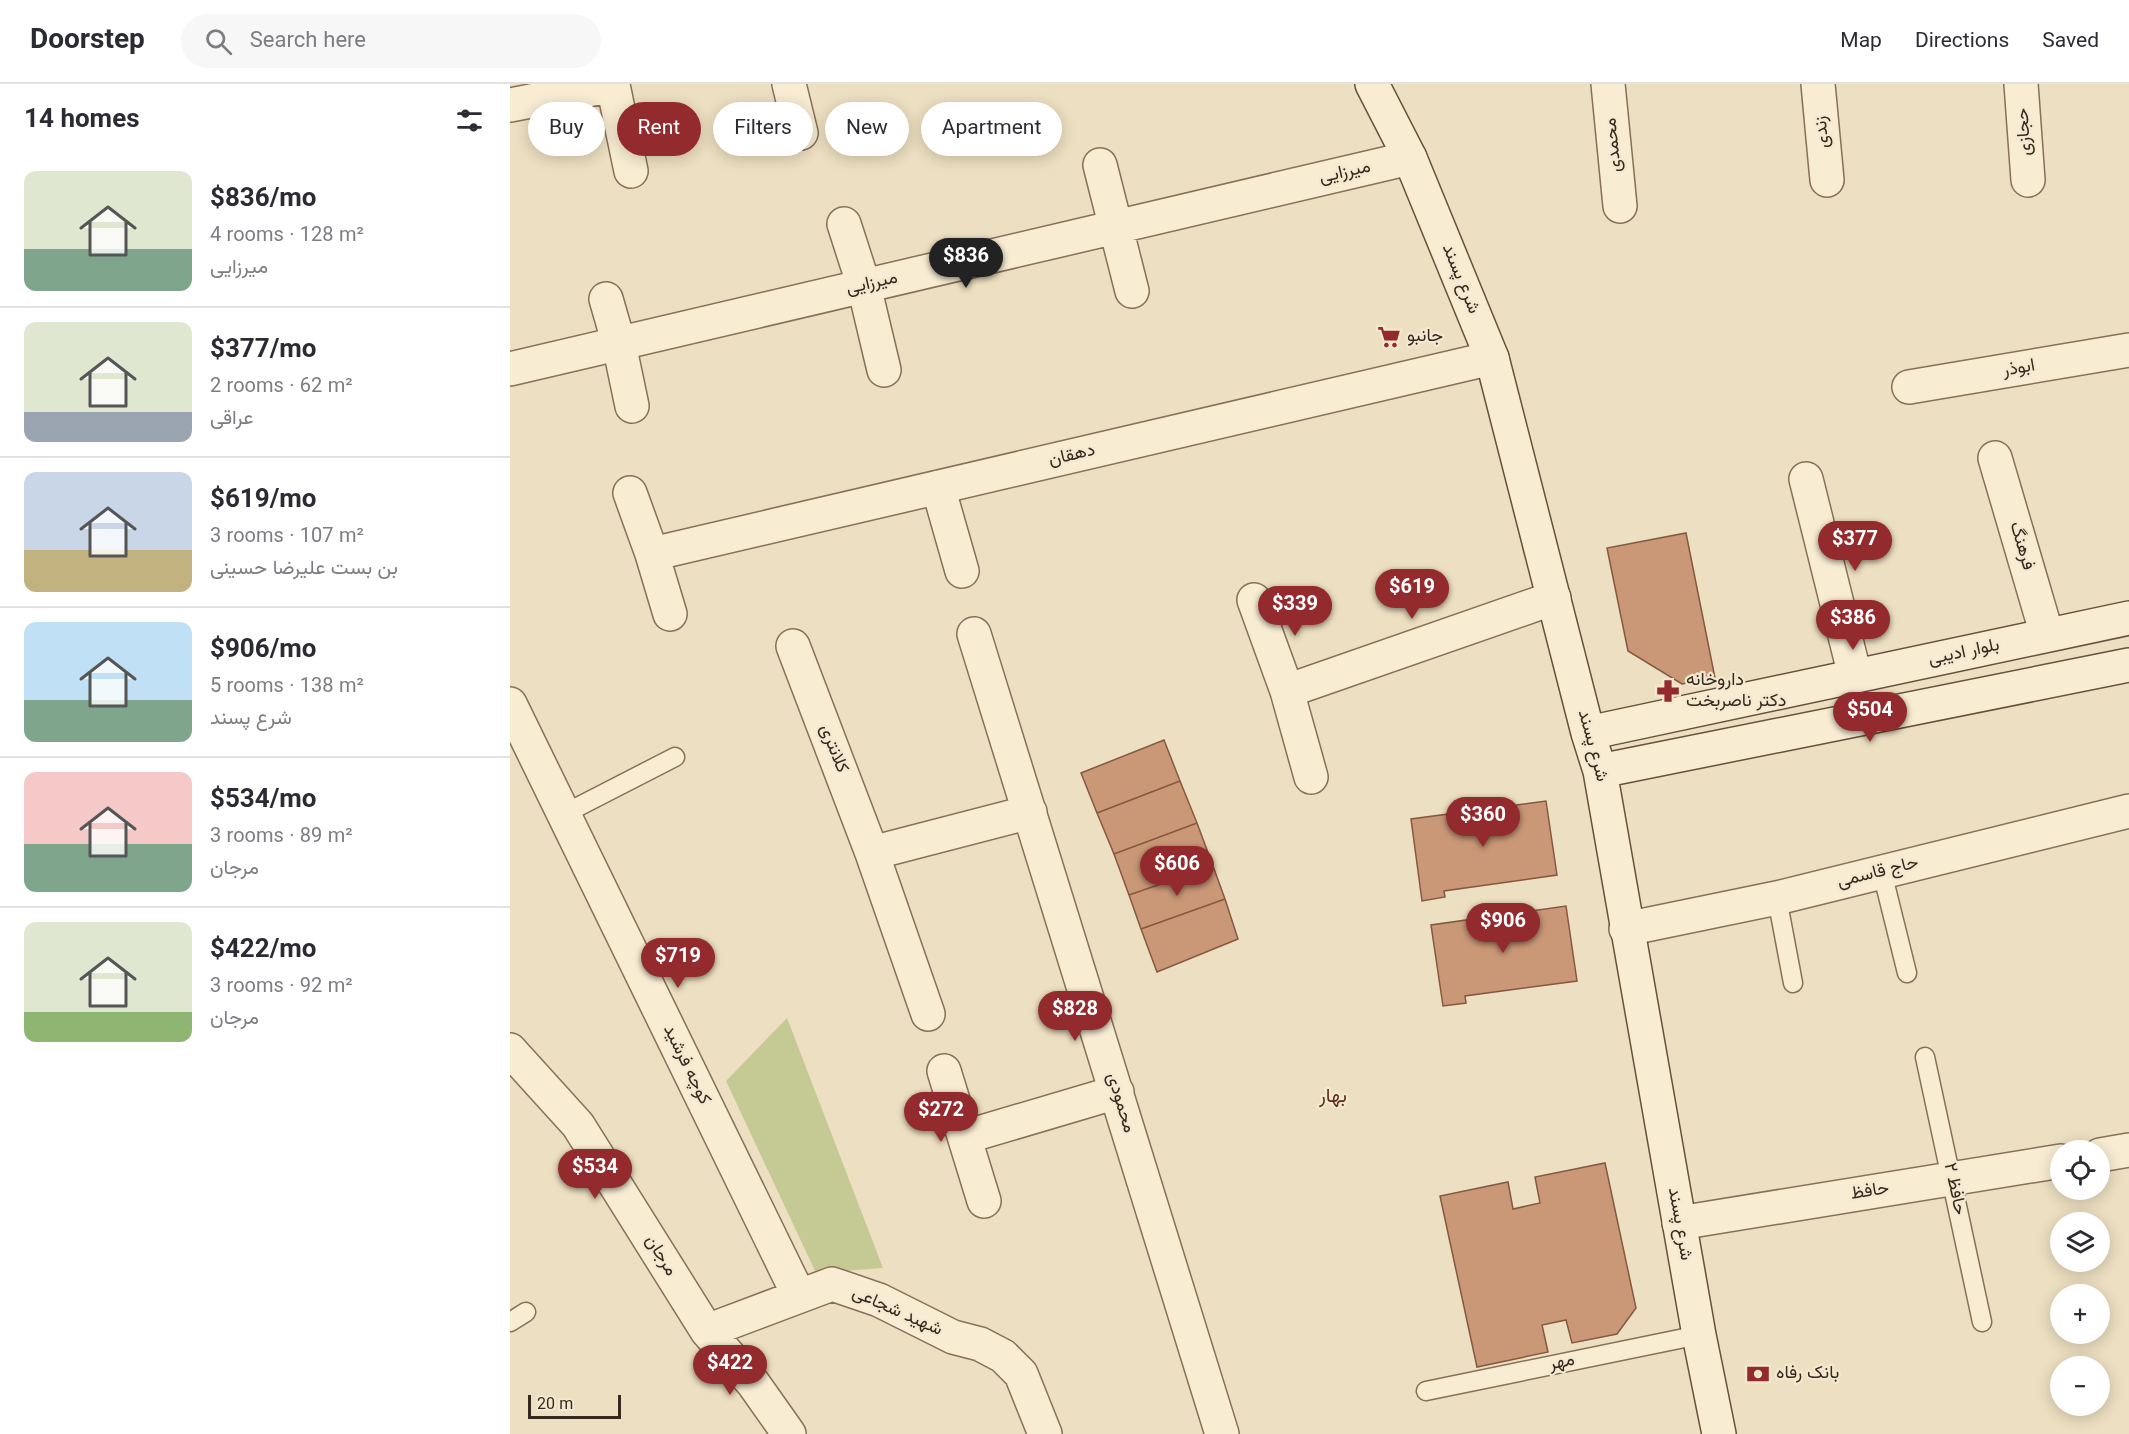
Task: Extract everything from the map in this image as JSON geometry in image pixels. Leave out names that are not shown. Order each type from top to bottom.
[{"type":"street","points":[[789,84],[794,102]]},
{"type":"street","name":"شرع پسند","points":[[1372,84],[1410,158],[1492,358],[1588,733],[1600,771],[1626,929],[1719,1434]]},
{"type":"street","name":"محمدی","points":[[1608,84],[1620,206]]},
{"type":"street","name":"زندی","points":[[1818,84],[1827,180]]},
{"type":"street","name":"حجازی","points":[[2021,84],[2028,180]]},
{"type":"street","points":[[510,105],[613,85],[632,171]]},
{"type":"street","name":"میرزایی","points":[[510,369],[1410,158]]},
{"type":"street","points":[[1100,165],[1132,291]]},
{"type":"street","points":[[844,224],[864,286],[884,370]]},
{"type":"street","points":[[606,298],[619,344],[632,406]]},
{"type":"street","name":"ابوذر","points":[[1909,387],[2129,350]]},
{"type":"street","name":"دهقان","points":[[652,554],[1492,358]]},
{"type":"street","name":"فرهنگ","points":[[1995,458],[2047,635]]},
{"type":"street","points":[[1806,479],[1855,676]]},
{"type":"street","points":[[938,487],[962,571]]},
{"type":"street","points":[[630,492],[670,614]]},
{"type":"street","points":[[1287,691],[1554,598]]},
{"type":"street","points":[[1254,600],[1287,691],[1311,777]]},
{"type":"street","name":"بلوار ادیبی","points":[[1588,733],[2129,618]]},
{"type":"street","name":"محمودی","points":[[974,634],[1222,1434]]},
{"type":"street","name":"کلانتری","points":[[793,646],[872,853],[928,1014]]},
{"type":"street","points":[[1600,771],[2129,665]]},
{"type":"street","name":"كوچه فرشيد","points":[[510,704],[799,1296]]},
{"type":"street","name":"حاج قاسمی","points":[[1626,929],[1778,898],[2129,810]]},
{"type":"street","points":[[872,853],[1030,812]]},
{"type":"street","name":"مرجان","points":[[510,1050],[578,1125],[707,1331],[753,1383],[789,1434]]},
{"type":"street","points":[[944,1071],[984,1201]]},
{"type":"street","points":[[966,1137],[1117,1092]]},
{"type":"street","points":[[2110,1153],[2129,1150]]},
{"type":"street","name":"حافظ","points":[[1679,1223],[2050,1163]]},
{"type":"street","name":"شهید شجاعی","points":[[707,1331],[832,1284],[879,1300],[952,1337],[980,1344],[1003,1356],[1021,1374],[1045,1434]]},
{"type":"lane","points":[[564,814],[675,757]]},
{"type":"lane","points":[[1882,873],[1907,973]]},
{"type":"lane","points":[[1778,898],[1793,982]]},
{"type":"lane","name":"۲ حافظ","points":[[1925,1057],[1982,1322]]},
{"type":"lane","points":[[510,1322],[526,1312]]},
{"type":"lane","name":"مهر","points":[[1426,1391],[1699,1335]]},
{"type":"green space","points":[[787,1018],[883,1268],[816,1273],[726,1081]]},
{"type":"building","points":[[1686,533],[1715,678],[1682,684],[1628,651],[1607,548]]},
{"type":"building","points":[[1164,740],[1180,781],[1097,813],[1081,773]]},
{"type":"building","points":[[1180,781],[1197,823],[1114,854],[1097,813]]},
{"type":"building","points":[[1546,801],[1557,875],[1444,891],[1445,897],[1422,901],[1411,819]]},
{"type":"building","points":[[1197,823],[1213,866],[1129,895],[1114,854]]},
{"type":"building","points":[[1213,866],[1225,899],[1141,929],[1129,895]]},
{"type":"building","points":[[1225,899],[1238,939],[1157,972],[1141,929]]},
{"type":"building","points":[[1566,906],[1577,981],[1465,996],[1466,1003],[1443,1006],[1431,925]]},
{"type":"building","points":[[1605,1163],[1636,1308],[1617,1334],[1572,1343],[1566,1320],[1542,1325],[1548,1352],[1477,1367],[1440,1196],[1508,1182],[1513,1209],[1540,1203],[1535,1177]]},
{"type":"place","name":"جانبو","points":[[1389,337]]},
{"type":"place","name":"داروخانه دکتر ناصربخت","points":[[1668,691]]},
{"type":"place","name":"بانک رفاه","points":[[1758,1374]]},
{"type":"district","name":"بهار","points":[[1333,1097]]}]
